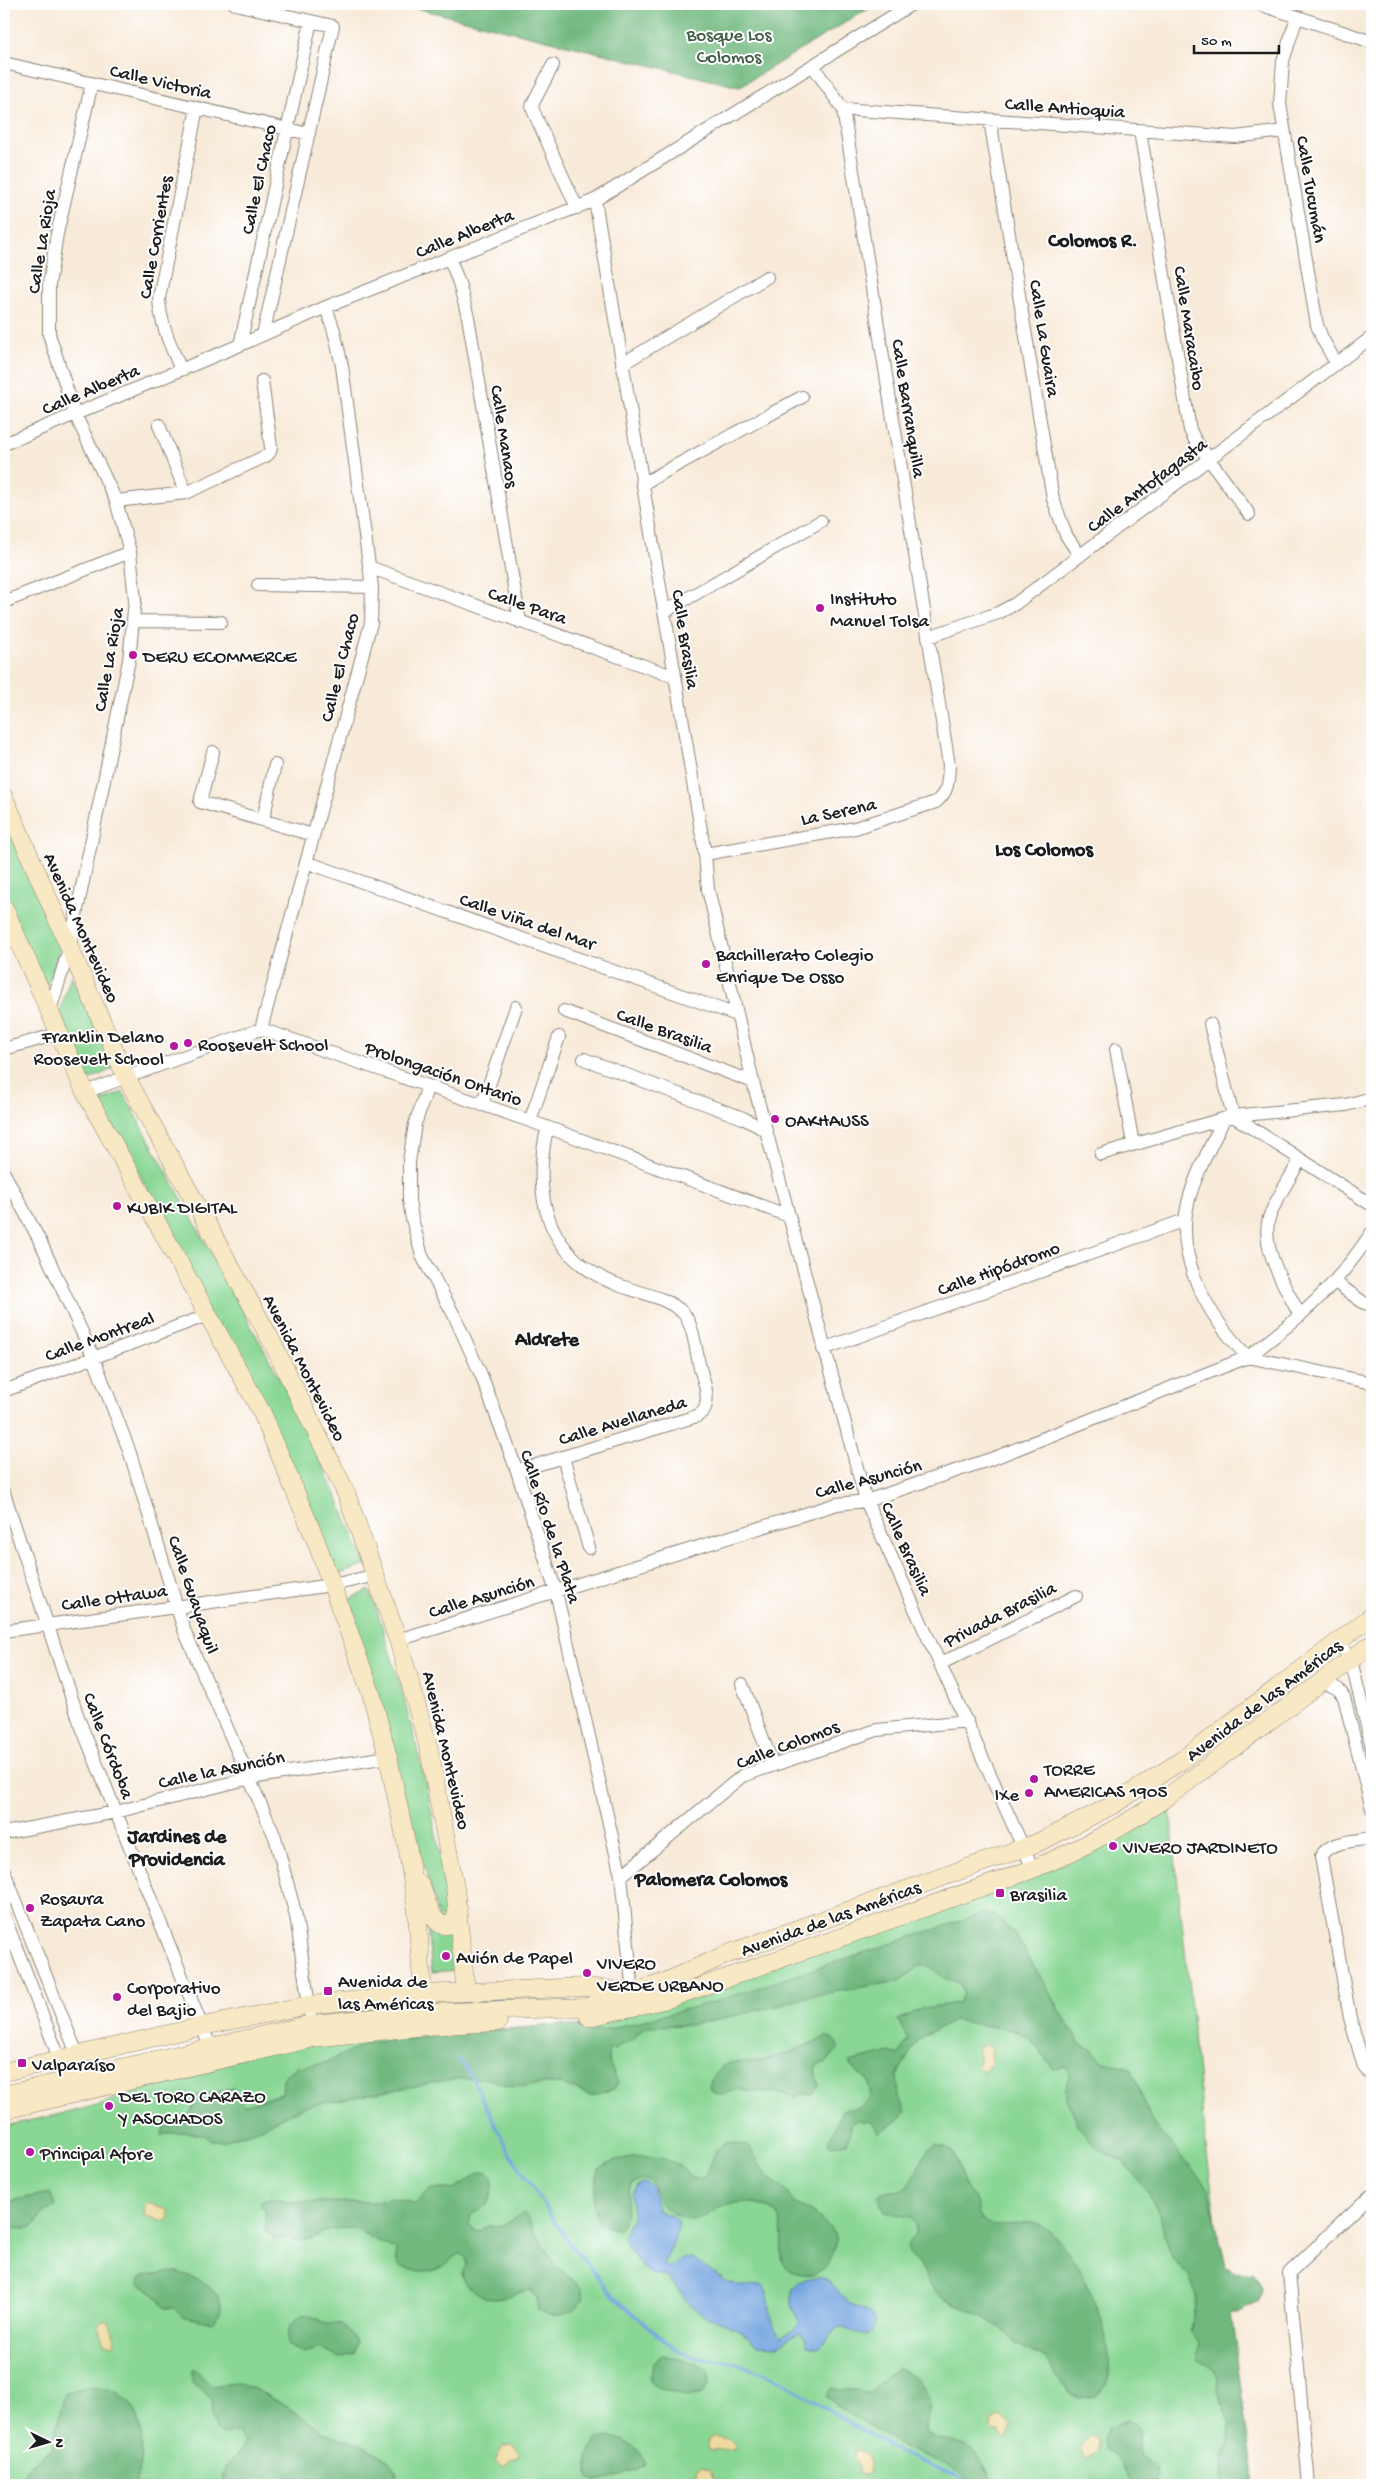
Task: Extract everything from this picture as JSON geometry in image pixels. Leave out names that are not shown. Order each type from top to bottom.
[{"type":"main road","name":"Avenida Montevideo","points":[[4,797],[126,1077],[271,1340],[346,1493],[398,1640],[429,1749],[443,1812],[458,1908],[466,1992]]},
{"type":"main road","points":[[4,908],[49,1014],[85,1092],[262,1412],[332,1586],[371,1693],[388,1757],[408,1851],[417,1912],[425,2019]]},
{"type":"main road","name":"Avenida de las Américas","points":[[4,2095],[71,2086],[312,2031],[425,2019],[587,2007],[663,1984],[725,1956],[1024,1847],[1113,1805],[1182,1760],[1372,1616]]},
{"type":"main road","name":"Avenida de las Américas","points":[[425,2019],[590,2017],[634,2008],[1033,1869],[1112,1832],[1162,1801],[1320,1681],[1372,1644]]},
{"type":"main road","points":[[1050,1862],[1056,1842],[1068,1826]]},
{"type":"main road","points":[[408,1851],[436,1921],[443,1925],[452,1924],[457,1917],[458,1908]]},
{"type":"main road","name":"Avenida de las Américas","points":[[4,2072],[203,2026],[308,2005],[423,1994],[586,1987],[633,1994]]},
{"type":"main road","name":"Avenida de las Américas","points":[[4,2110],[71,2086]]},
{"type":"street","points":[[235,4],[333,26],[263,335]]},
{"type":"street","name":"Calle Alberta","points":[[4,444],[240,346],[326,307],[595,200],[912,4]]},
{"type":"street","points":[[1259,4],[1372,42]]},
{"type":"street","name":"Calle Tucumán","points":[[1297,18],[1286,46],[1280,77],[1280,104],[1317,325],[1336,363]]},
{"type":"street","name":"Calle El Chaco","points":[[240,346],[311,21]]},
{"type":"street","name":"Calle Victoria","points":[[4,63],[309,134]]},
{"type":"street","points":[[553,65],[532,108],[577,208]]},
{"type":"street","name":"Calle Barranquilla","points":[[813,66],[843,109],[949,765]]},
{"type":"street","name":"Calle La Rioja","points":[[49,1014],[69,949],[129,660],[134,621],[134,576],[130,552],[116,501],[75,414],[50,334],[48,285],[57,234],[92,83]]},
{"type":"street","name":"Calle Corrientes","points":[[181,370],[166,333],[160,298],[197,108]]},
{"type":"street","name":"Calle Antioquia","points":[[843,109],[1234,137],[1284,131]]},
{"type":"street","name":"Calle La Guaira","points":[[990,120],[1053,499],[1066,535],[1080,556]]},
{"type":"street","name":"Calle Maracaibo","points":[[1140,131],[1186,418],[1195,440],[1249,514]]},
{"type":"street","name":"Calle Brasilia","points":[[595,200],[705,854],[708,889],[736,1015],[765,1130],[823,1349],[866,1501],[1033,1869]]},
{"type":"street","name":"Calle Manaos","points":[[450,259],[468,317],[520,622]]},
{"type":"street","points":[[622,364],[767,277]]},
{"type":"street","name":"Calle El Chaco","points":[[261,1029],[371,623],[372,587],[342,366],[326,307]]},
{"type":"street","name":"Calle Antofagasta","points":[[928,637],[1007,609],[1210,460],[1372,337]]},
{"type":"street","points":[[116,501],[186,493],[270,452],[262,381]]},
{"type":"street","points":[[642,484],[802,397]]},
{"type":"street","points":[[159,425],[186,493]]},
{"type":"street","points":[[664,612],[822,521]]},
{"type":"street","points":[[4,602],[130,552]]},
{"type":"street","name":"Calle Para","points":[[369,568],[675,677]]},
{"type":"street","points":[[258,584],[372,587]]},
{"type":"street","points":[[134,621],[221,622]]},
{"type":"street","points":[[214,752],[200,802],[313,835]]},
{"type":"street","points":[[263,820],[275,765]]},
{"type":"street","name":"La Serena","points":[[705,854],[855,828],[902,815],[936,802],[945,795],[948,785],[949,765]]},
{"type":"street","name":"Calle Viña del Mar","points":[[306,862],[736,1015]]},
{"type":"street","points":[[482,1105],[516,1007]]},
{"type":"street","name":"Calle Brasilia","points":[[564,1011],[753,1082]]},
{"type":"street","points":[[1210,1024],[1229,1118],[1197,1176],[1188,1203],[1186,1220],[1190,1262],[1199,1288],[1225,1333],[1248,1357],[1372,1383]]},
{"type":"street","points":[[85,1092],[261,1029]]},
{"type":"street","name":"Prolongación Ontario","points":[[261,1029],[530,1121],[547,1129],[789,1216]]},
{"type":"street","points":[[4,1049],[58,1034]]},
{"type":"street","points":[[530,1121],[559,1037]]},
{"type":"street","points":[[1116,1049],[1133,1144]]},
{"type":"street","points":[[584,1060],[743,1118],[765,1130]]},
{"type":"street","name":"Calle Río de la Plata","points":[[428,1086],[415,1124],[409,1162],[408,1200],[414,1227],[422,1256],[476,1363],[517,1471],[556,1592],[621,1876],[633,1994]]},
{"type":"street","points":[[1101,1154],[1229,1118],[1346,1105],[1372,1098]]},
{"type":"street","points":[[1229,1118],[1372,1204]]},
{"type":"street","name":"Calle Avellaneda","points":[[517,1471],[696,1416],[706,1408],[707,1400],[690,1328],[683,1314],[676,1307],[662,1301],[601,1279],[578,1263],[562,1244],[548,1218],[542,1192],[540,1166],[547,1129]]},
{"type":"street","points":[[1300,1160],[1269,1218],[1268,1239],[1273,1259],[1300,1316]]},
{"type":"street","name":"Calle Guayaquil","points":[[4,1173],[42,1243],[93,1356],[129,1450],[176,1606],[203,1675],[250,1778],[274,1837],[286,1874],[296,1916],[312,2031]]},
{"type":"street","name":"Calle Hipódromo","points":[[823,1349],[1186,1220]]},
{"type":"street","name":"Calle Asunción","points":[[398,1640],[837,1504],[866,1501],[994,1458],[1248,1357],[1300,1316],[1335,1282],[1372,1232]]},
{"type":"street","points":[[1335,1282],[1364,1303],[1372,1305]]},
{"type":"street","name":"Calle Montreal","points":[[4,1390],[208,1315]]},
{"type":"street","points":[[563,1457],[589,1548]]},
{"type":"street","name":"Calle Córdoba","points":[[4,1493],[79,1720],[213,2053]]},
{"type":"street","name":"Calle Ottawa","points":[[4,1631],[332,1586],[376,1575]]},
{"type":"street","name":"Privada Brasilia","points":[[940,1664],[1076,1596]]},
{"type":"street","points":[[1338,1642],[1350,1660],[1372,1747]]},
{"type":"street","points":[[1320,1681],[1338,1689],[1344,1697],[1367,1764],[1372,1809]]},
{"type":"street","points":[[742,1684],[773,1765]]},
{"type":"street","name":"Calle Colomos","points":[[621,1876],[742,1776],[877,1730],[967,1721]]},
{"type":"street","name":"Calle la Asunción","points":[[4,1833],[116,1812],[250,1778],[388,1757]]},
{"type":"street","points":[[1372,1838],[1330,1847],[1324,1850],[1321,1857],[1350,2018],[1364,2067],[1372,2077]]},
{"type":"street","points":[[4,1871],[88,2082]]},
{"type":"street","points":[[4,1916],[71,2086]]},
{"type":"street","points":[[1310,2485],[1289,2273],[1372,2194]]},
{"type":"green space","name":"Bosque Los Colomos","points":[[399,4],[876,4],[739,87]]},
{"type":"green space","points":[[4,811],[61,946],[45,991],[4,891]]},
{"type":"green space","points":[[71,975],[114,1068],[89,1080],[60,1012]]},
{"type":"green space","points":[[123,1092],[291,1399],[331,1483],[366,1565],[335,1576],[139,1173],[100,1101]]},
{"type":"green space","points":[[370,1590],[418,1751],[436,1833],[450,1916],[445,1919],[437,1915],[434,1898],[346,1601]]},
{"type":"green space","points":[[1170,1810],[1204,2130],[1250,2485],[4,2485],[4,2126],[84,2109],[125,2096],[254,2040],[426,2031],[593,2026],[637,2009],[982,1897],[1075,1857]]},
{"type":"green space","points":[[425,1910],[452,1928],[456,1970],[432,1972]]},
{"type":"green space","points":[[984,1913],[996,1916],[1015,1934],[1080,2044],[1094,2051],[1104,2062],[1131,2068],[1152,2122],[1208,2188],[1226,2267],[1234,2271],[1253,2274],[1261,2288],[1259,2302],[1239,2313],[1231,2313],[1254,2485],[1222,2485],[1224,2454],[1229,2443],[1230,2425],[1217,2390],[1218,2378],[1214,2370],[1197,2358],[1200,2343],[1189,2332],[1196,2306],[1196,2295],[1189,2277],[1173,2259],[1167,2247],[1160,2215],[1145,2188],[1124,2162],[1099,2150],[1080,2128],[1066,2099],[1069,2075],[1065,2066],[1054,2069],[1028,2037],[1017,2031],[954,2020],[918,2039],[897,2075],[899,2097],[905,2111],[899,2120],[878,2133],[872,2122],[857,2120],[852,2123],[847,2143],[830,2145],[828,2143],[843,2110],[859,2108],[871,2096],[867,2079],[854,2070],[849,2062],[890,2052],[898,2055],[908,2040],[898,2020],[923,2008],[958,2003],[963,1995],[962,1988],[958,1982],[944,1978],[929,1966],[919,1966],[899,1981],[810,1996],[778,2006],[691,2025],[649,2026],[641,2030],[633,2040],[616,2047],[615,2050],[609,2049],[608,2060],[618,2082],[614,2089],[591,2096],[560,2083],[512,2087],[486,2078],[453,2079],[306,2106],[254,2131],[223,2141],[212,2141],[206,2136],[185,2132],[161,2135],[167,2123],[185,2121],[192,2110],[195,2096],[233,2088],[243,2105],[282,2094],[283,2078],[298,2067],[327,2062],[367,2043],[562,2024],[601,2031],[714,2002]]},
{"type":"green space","points":[[826,2037],[835,2040],[839,2048],[826,2062],[817,2065],[815,2070],[819,2087],[811,2095],[804,2094],[796,2097],[774,2091],[753,2092],[735,2089],[723,2095],[715,2094],[710,2088],[714,2076],[727,2064],[771,2059]]},
{"type":"green space","points":[[728,2142],[749,2146],[766,2175],[787,2191],[793,2203],[813,2212],[830,2228],[837,2239],[830,2260],[821,2270],[816,2273],[801,2274],[790,2271],[785,2266],[782,2260],[781,2225],[773,2211],[764,2206],[745,2202],[735,2203],[719,2208],[702,2218],[691,2220],[675,2214],[663,2206],[651,2181],[642,2179],[631,2184],[626,2213],[619,2230],[599,2224],[595,2203],[598,2169],[620,2159],[633,2157],[661,2158],[673,2162],[691,2178],[699,2179],[706,2176],[716,2150]]},
{"type":"green space","points":[[936,2145],[946,2147],[953,2153],[963,2180],[977,2204],[979,2215],[984,2221],[995,2225],[1023,2222],[1036,2223],[1051,2232],[1079,2268],[1100,2317],[1109,2362],[1107,2382],[1095,2397],[1079,2399],[1072,2396],[1044,2358],[1016,2344],[1008,2333],[979,2315],[945,2300],[934,2290],[919,2264],[909,2253],[907,2245],[916,2232],[915,2223],[910,2217],[885,2212],[880,2204],[878,2195],[905,2189],[915,2175],[925,2154]]},
{"type":"green space","points":[[480,2172],[488,2172],[491,2176],[493,2189],[485,2206],[471,2215],[469,2224],[476,2232],[489,2226],[503,2225],[524,2213],[555,2265],[581,2288],[584,2297],[570,2312],[551,2315],[538,2310],[537,2298],[531,2290],[497,2299],[483,2297],[470,2288],[463,2279],[462,2273],[467,2264],[466,2258],[462,2254],[438,2269],[418,2271],[402,2267],[397,2262],[396,2250],[353,2228],[330,2229],[311,2239],[299,2241],[286,2237],[274,2239],[266,2231],[265,2210],[260,2205],[261,2200],[269,2198],[291,2202],[373,2202],[394,2198],[416,2204],[430,2189],[454,2189]]},
{"type":"green space","points":[[50,2193],[55,2205],[41,2216],[34,2226],[25,2229],[4,2228],[4,2202]]},
{"type":"green space","points":[[176,2272],[194,2278],[212,2290],[218,2297],[221,2305],[219,2314],[212,2323],[181,2316],[174,2308],[165,2308],[155,2294],[140,2284],[139,2280],[143,2275]]},
{"type":"green space","points":[[309,2315],[325,2323],[342,2324],[357,2342],[355,2354],[339,2358],[320,2349],[304,2353],[288,2344],[288,2333],[291,2324],[298,2318]]},
{"type":"green space","points":[[662,2355],[697,2363],[709,2372],[710,2383],[703,2394],[687,2397],[655,2386],[650,2380],[653,2363]]},
{"type":"green space","points":[[898,2369],[917,2380],[925,2389],[929,2399],[926,2431],[938,2439],[962,2444],[977,2456],[986,2468],[992,2485],[975,2485],[945,2464],[909,2450],[846,2412],[829,2399],[827,2394],[833,2388],[858,2390],[869,2394],[884,2378]]},
{"type":"green space","points":[[192,2370],[196,2370],[211,2386],[236,2383],[257,2390],[293,2410],[326,2434],[360,2444],[379,2454],[390,2462],[396,2471],[399,2485],[222,2485],[227,2464],[245,2444],[238,2432],[223,2435],[216,2428],[213,2418],[212,2399],[192,2382]]},
{"type":"green space","points":[[91,2386],[118,2393],[130,2403],[136,2413],[142,2437],[140,2462],[135,2485],[19,2485],[27,2468],[52,2449],[64,2395],[70,2391]]},
{"type":"green space","points":[[1128,2420],[1135,2424],[1140,2431],[1139,2453],[1156,2473],[1154,2485],[1134,2485],[1117,2458],[1105,2450],[1103,2440],[1108,2428]]},
{"type":"green space","points":[[608,2436],[620,2439],[631,2445],[640,2453],[645,2465],[638,2470],[595,2482],[588,2477],[588,2455],[598,2438]]},
{"type":"sand","points":[[986,2044],[992,2049],[991,2063],[986,2070],[981,2070],[977,2066],[980,2058],[977,2049]]},
{"type":"sand","points":[[147,2203],[169,2210],[169,2219],[166,2221],[145,2216],[144,2207]]},
{"type":"sand","points":[[107,2320],[116,2337],[114,2345],[104,2343],[99,2330],[100,2323]]},
{"type":"sand","points":[[1000,2417],[1012,2425],[1007,2438],[1004,2438],[1001,2430],[994,2431],[991,2428],[992,2422]]},
{"type":"sand","points":[[1090,2435],[1097,2439],[1097,2451],[1088,2459],[1084,2456],[1081,2445]]},
{"type":"sand","points":[[714,2436],[731,2441],[735,2446],[734,2450],[710,2451],[707,2445],[708,2440]]},
{"type":"sand","points":[[503,2446],[513,2446],[519,2453],[518,2458],[511,2460],[505,2467],[495,2461]]},
{"type":"sand","points":[[855,2452],[865,2452],[869,2459],[869,2471],[865,2475],[858,2473],[858,2467],[853,2458]]},
{"type":"sand","points":[[700,2466],[708,2468],[714,2479],[722,2485],[703,2485],[697,2478],[696,2471]]},
{"type":"water","points":[[644,2182],[652,2186],[658,2209],[675,2218],[677,2222],[674,2240],[664,2266],[670,2268],[682,2259],[692,2258],[726,2281],[740,2286],[762,2285],[768,2297],[774,2325],[782,2337],[794,2330],[799,2324],[792,2305],[792,2291],[795,2286],[805,2279],[816,2277],[827,2280],[850,2304],[873,2317],[876,2320],[874,2328],[866,2334],[860,2334],[839,2327],[819,2348],[807,2346],[805,2337],[799,2333],[778,2346],[757,2345],[740,2330],[704,2315],[691,2306],[668,2277],[654,2274],[643,2268],[627,2246],[624,2235],[633,2215],[631,2194],[637,2185]]},
{"type":"waterway","points":[[455,2001],[505,2000]]},
{"type":"waterway","points":[[459,2059],[472,2077],[508,2150],[567,2240],[613,2296],[666,2342],[680,2352],[697,2358],[734,2362],[774,2377],[900,2453],[958,2477],[969,2485]]},
{"type":"place","name":"Instituto Manuel Tolsa","points":[[820,608]]},
{"type":"place","name":"DERU ECOMMERCE","points":[[133,655]]},
{"type":"place","name":"Bachillerato Colegio Enrique De Osso","points":[[706,964]]},
{"type":"place","name":"Roosevelt School","points":[[188,1043]]},
{"type":"place","name":"Franklin Delano Roosevelt School","points":[[174,1046]]},
{"type":"place","name":"OAKHAUSS","points":[[775,1119]]},
{"type":"place","name":"KUBIK DIGITAL","points":[[117,1206]]},
{"type":"place","name":"TORRE AMERICAS 1905","points":[[1034,1779]]},
{"type":"place","name":"IXe","points":[[1029,1793]]},
{"type":"place","name":"VIVERO JARDINETO","points":[[1113,1846]]},
{"type":"place","name":"Brasilia","points":[[1000,1893]]},
{"type":"place","name":"Rosaura Zapata Cano","points":[[30,1908]]},
{"type":"place","name":"Avión de Papel","points":[[446,1956]]},
{"type":"place","name":"VIVERO VERDE URBANO","points":[[587,1973]]},
{"type":"place","name":"Avenida de las Américas","points":[[328,1991]]},
{"type":"place","name":"Corporativo del Bajio","points":[[117,1997]]},
{"type":"place","name":"Valparaíso","points":[[22,2063]]},
{"type":"place","name":"DEL TORO CARAZO Y ASOCIADOS","points":[[109,2106]]},
{"type":"place","name":"Principal Afore","points":[[30,2152]]},
{"type":"district","name":"Colomos R.","points":[[1093,239]]},
{"type":"district","name":"Los Colomos","points":[[1044,848]]},
{"type":"district","name":"Aldrete","points":[[547,1338]]},
{"type":"district","name":"Jardines de Providencia","points":[[177,1846]]},
{"type":"district","name":"Palomera Colomos","points":[[711,1878]]}]
